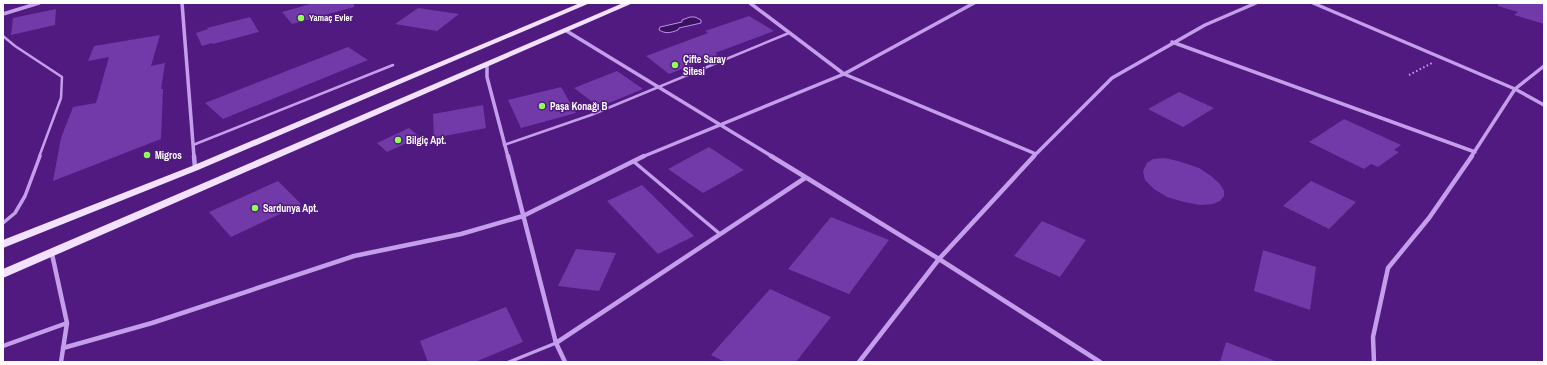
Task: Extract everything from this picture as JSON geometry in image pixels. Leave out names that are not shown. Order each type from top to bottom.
[{"type":"main road","points":[[3,244],[195,168],[586,3]]},
{"type":"main road","points":[[3,274],[487,66],[565,30],[629,3]]},
{"type":"street","points":[[3,14],[39,3]]},
{"type":"street","points":[[182,3],[195,168]]},
{"type":"street","points":[[750,3],[844,74],[1036,154]]},
{"type":"street","points":[[63,348],[152,323],[354,256],[461,234],[523,216],[633,161],[844,74],[974,3]]},
{"type":"street","points":[[859,362],[939,259],[1036,154],[1112,78],[1205,24],[1256,3]]},
{"type":"street","points":[[1313,3],[1515,89],[1544,105]]},
{"type":"street","points":[[565,30],[939,259],[1100,362]]},
{"type":"street","points":[[1172,42],[1475,152]]},
{"type":"street","points":[[487,66],[487,77],[556,343],[565,362]]},
{"type":"street","points":[[1374,362],[1373,337],[1388,268],[1429,218],[1475,152],[1515,89],[1544,66]]},
{"type":"street","points":[[556,343],[806,178]]},
{"type":"street","points":[[52,254],[67,323],[61,362]]},
{"type":"street","points":[[3,346],[67,323]]},
{"type":"lane","points":[[504,145],[591,115],[789,33]]},
{"type":"lane","points":[[3,36],[15,46],[62,77],[61,98],[26,196],[15,213],[3,223]]},
{"type":"lane","points":[[193,145],[393,65]]},
{"type":"lane","points":[[633,161],[720,234]]},
{"type":"lane","points":[[509,362],[556,343]]},
{"type":"path","points":[[1410,75],[1441,58]]},
{"type":"shaded area","points":[[695,17],[701,20],[701,23],[679,28],[678,30],[666,33],[659,30],[660,27],[682,22],[682,20]]},
{"type":"building","name":"Yamaç Evler","points":[[314,3],[354,3],[354,7],[292,24],[282,12]]},
{"type":"building","points":[[1498,3],[1544,3],[1544,24],[1514,15],[1518,12],[1498,6]]},
{"type":"building","points":[[418,8],[459,14],[437,31],[395,24]]},
{"type":"building","points":[[56,9],[55,25],[11,35],[13,18]]},
{"type":"building","points":[[749,16],[774,31],[715,53],[718,55],[669,74],[646,56],[708,33],[705,31]]},
{"type":"building","points":[[250,17],[259,32],[202,46],[196,33],[208,29],[207,28]]},
{"type":"building","points":[[160,35],[151,66],[165,63],[161,89],[163,89],[161,139],[53,181],[61,138],[73,107],[96,103],[109,57],[88,61],[94,46]]},
{"type":"building","points":[[348,47],[368,60],[223,119],[205,103]]},
{"type":"building","points":[[617,71],[643,89],[599,107],[574,88]]},
{"type":"building","name":"Paşa Konağı B","points":[[561,87],[576,113],[521,128],[508,100]]},
{"type":"building","points":[[1179,92],[1214,108],[1183,127],[1148,109]]},
{"type":"building","points":[[483,105],[486,128],[434,138],[433,114]]},
{"type":"building","points":[[1344,119],[1401,145],[1394,150],[1399,152],[1378,167],[1371,164],[1364,169],[1309,142]]},
{"type":"building","name":"Bilgiç Apt.","points":[[409,128],[420,137],[387,152],[377,143]]},
{"type":"building","points":[[709,147],[744,170],[703,193],[668,169]]},
{"type":"building","points":[[1164,158],[1199,168],[1220,184],[1224,191],[1224,196],[1220,201],[1213,204],[1200,205],[1167,197],[1154,189],[1145,180],[1143,171],[1147,163],[1153,159]]},
{"type":"building","name":"Sardunya Apt.","points":[[278,181],[301,204],[231,237],[209,212]]},
{"type":"building","points":[[1311,181],[1356,202],[1329,229],[1283,206]]},
{"type":"building","points":[[642,185],[694,236],[658,254],[607,201]]},
{"type":"building","points":[[831,217],[889,240],[849,294],[788,269]]},
{"type":"building","points":[[1042,221],[1086,240],[1060,277],[1014,256]]},
{"type":"building","points":[[576,249],[616,253],[599,291],[558,286]]},
{"type":"building","points":[[1263,250],[1316,267],[1310,310],[1254,291]]},
{"type":"building","points":[[770,289],[831,317],[796,362],[725,362],[711,355]]},
{"type":"building","points":[[506,307],[523,342],[475,362],[428,362],[420,341]]},
{"type":"building","points":[[1226,342],[1275,361],[1275,362],[1220,362]]},
{"type":"place","name":"Yamaç Evler","points":[[301,18]]},
{"type":"place","name":"Çifte Saray Sitesi","points":[[675,65]]},
{"type":"place","name":"Paşa Konağı B","points":[[542,106]]},
{"type":"place","name":"Bilgiç Apt.","points":[[398,140]]},
{"type":"place","name":"Migros","points":[[147,155]]},
{"type":"place","name":"Sardunya Apt.","points":[[255,208]]}]
